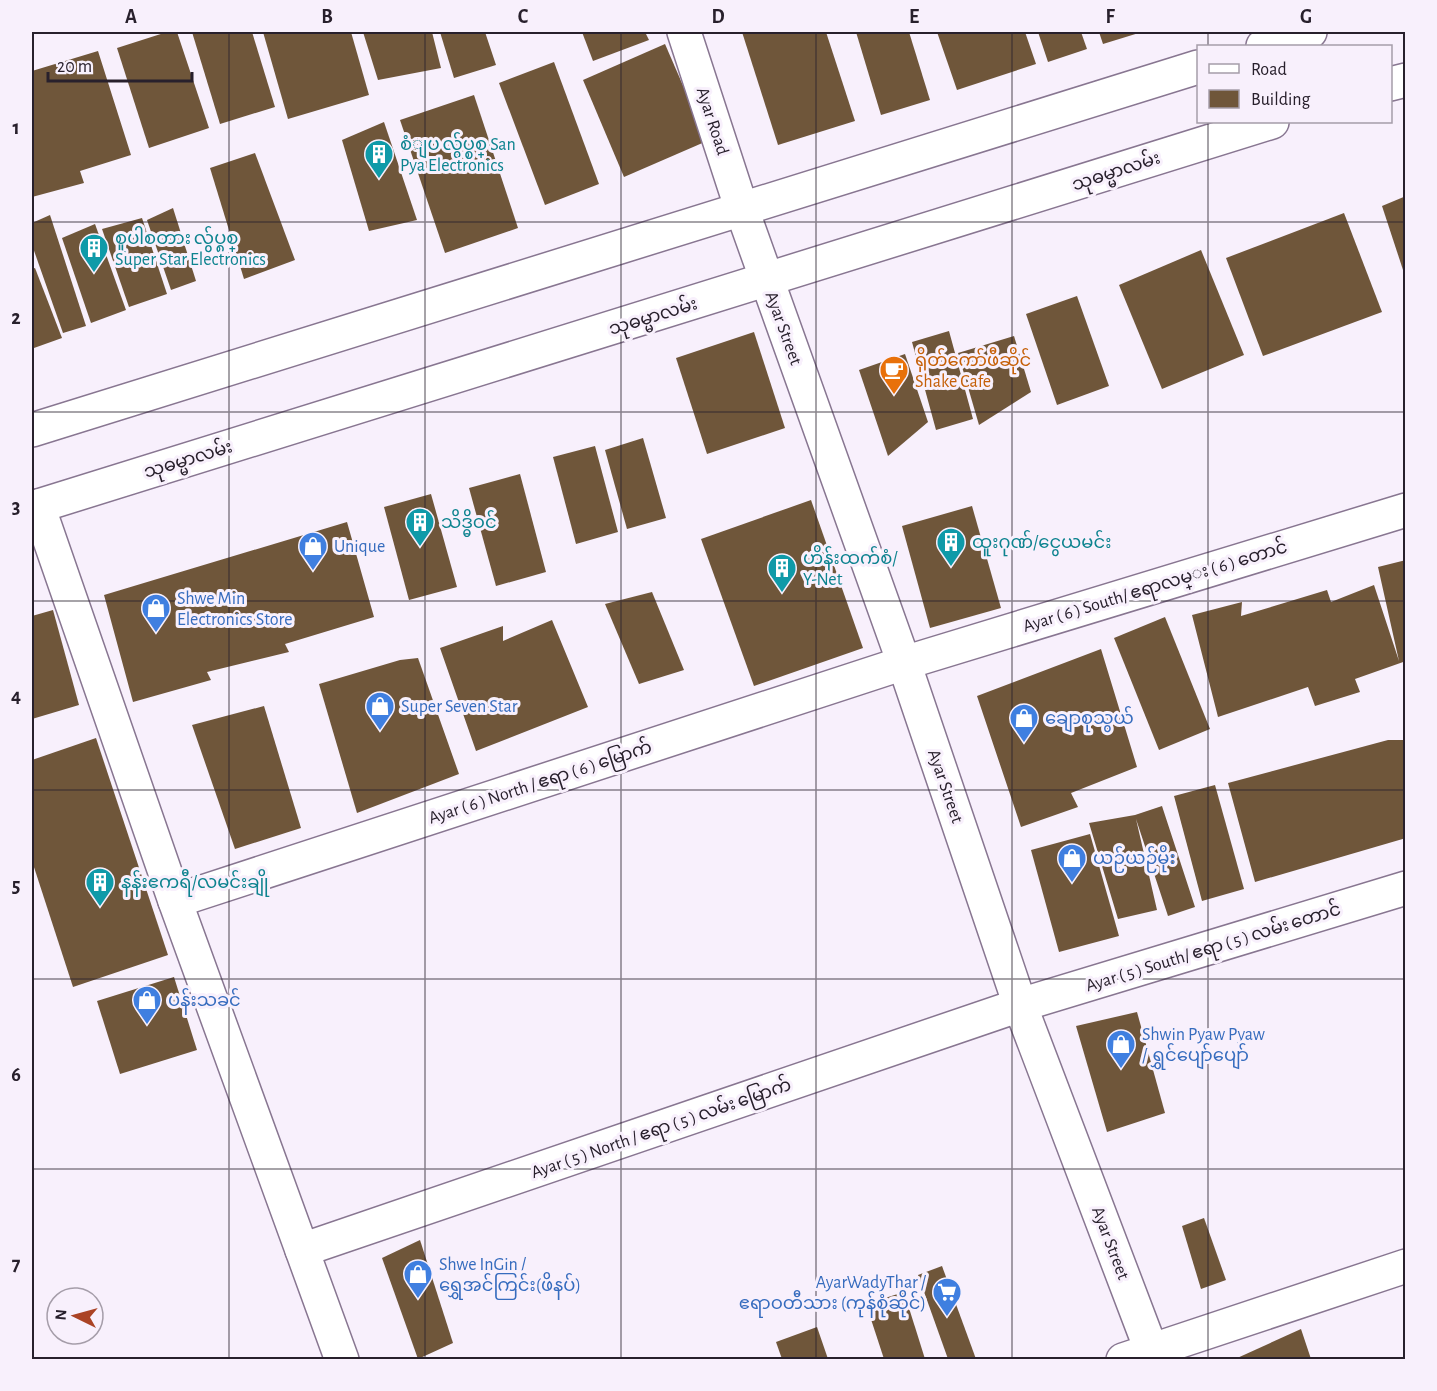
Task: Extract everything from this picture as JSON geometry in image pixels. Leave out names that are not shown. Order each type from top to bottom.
[{"type":"street","name":"Ayar Road","points":[[684,32],[742,210]]},
{"type":"street","points":[[1266,45],[1310,32]]},
{"type":"street","points":[[32,430],[1197,67]]},
{"type":"street","name":"သုဓမ္မာလမ်း","points":[[35,507],[768,281],[1269,123]]},
{"type":"street","name":"Ayar Street","points":[[742,210],[904,663],[1020,1005],[1143,1356]]},
{"type":"street","points":[[35,507],[175,901],[342,1359]]},
{"type":"street","name":"Ayar ( 6 ) South/ ဧရာလမ္း ( 6 ) တောင်","points":[[904,663],[1406,510]]},
{"type":"street","name":"Ayar ( 6 ) North / ဧရာ ( 6 ) မြောက်","points":[[175,901],[904,663]]},
{"type":"street","name":"Ayar ( 5 ) South/ ဧရာ ( 5 ) လမ်း တောင်","points":[[1020,1005],[1406,888]]},
{"type":"street","name":"Ayar ( 5 ) North / ဧရာ ( 5 ) လမ်း မြောက်","points":[[302,1250],[1020,1005]]},
{"type":"street","points":[[1143,1356],[1406,1266]]},
{"type":"building","points":[[167,32],[177,32],[209,128],[149,148],[117,48]]},
{"type":"building","points":[[192,32],[252,32],[275,107],[220,124]]},
{"type":"building","points":[[263,32],[351,32],[369,95],[288,119]]},
{"type":"building","points":[[363,32],[432,32],[441,68],[378,80]]},
{"type":"building","points":[[440,32],[485,32],[496,65],[454,78]]},
{"type":"building","points":[[582,32],[645,32],[649,40],[593,61]]},
{"type":"building","points":[[742,32],[826,32],[855,121],[778,145]]},
{"type":"building","points":[[856,32],[909,32],[930,100],[881,115]]},
{"type":"building","points":[[937,32],[1025,32],[1036,64],[957,90]]},
{"type":"building","points":[[1038,32],[1081,32],[1087,49],[1048,62]]},
{"type":"building","points":[[1099,32],[1142,32],[1103,44]]},
{"type":"building","points":[[665,44],[707,141],[624,177],[583,80]]},
{"type":"building","points":[[98,51],[131,155],[80,171],[84,183],[32,197],[32,71]]},
{"type":"building","points":[[554,62],[599,184],[545,205],[499,83]]},
{"type":"building","points":[[474,95],[518,228],[445,253],[400,120]]},
{"type":"building","name":"စံျပ လ်ွပ္စစ္ San Pya Electronics","points":[[384,122],[417,220],[369,231],[342,140]]},
{"type":"building","points":[[255,153],[295,260],[244,279],[210,168]]},
{"type":"building","points":[[1406,196],[1406,276],[1405,276],[1382,206]]},
{"type":"building","points":[[173,208],[196,281],[171,290],[147,220]]},
{"type":"building","points":[[1344,213],[1382,312],[1263,356],[1226,258]]},
{"type":"building","points":[[50,215],[86,326],[63,333],[32,245],[32,223]]},
{"type":"building","points":[[142,218],[167,294],[129,307],[102,229]]},
{"type":"building","name":"စူပါစတား လ်ွပ္စစ္ Super Star Electronics","points":[[95,224],[126,310],[91,323],[62,238]]},
{"type":"building","points":[[1201,250],[1244,355],[1162,389],[1119,285]]},
{"type":"building","points":[[35,268],[62,338],[34,348],[32,269]]},
{"type":"building","points":[[1077,296],[1109,386],[1057,405],[1026,314]]},
{"type":"building","points":[[949,331],[973,419],[936,430],[912,342]]},
{"type":"building","points":[[754,332],[785,428],[707,454],[676,358]]},
{"type":"building","points":[[1014,336],[1031,392],[979,425],[958,353]]},
{"type":"building","name":"ရှိတ်ကော်ဖီဆိုင် Shake Cafe","points":[[905,354],[928,422],[888,456],[859,370]]},
{"type":"building","points":[[643,438],[666,518],[627,529],[605,450]]},
{"type":"building","points":[[595,446],[618,532],[576,544],[553,457]]},
{"type":"building","points":[[520,474],[546,572],[496,586],[469,488]]},
{"type":"building","name":"သိဒ္ဓိဝင်","points":[[431,494],[457,587],[409,600],[384,507]]},
{"type":"building","name":"ဟိန်းထက်စံ/ Y-Net","points":[[811,500],[863,648],[754,686],[701,539]]},
{"type":"building","name":"ထူးဂုဏ်/ငွေယမင်း","points":[[972,506],[1001,608],[930,628],[902,526]]},
{"type":"building","points":[[347,522],[374,617],[285,644],[289,652],[207,672],[211,680],[133,702],[104,595]]},
{"type":"building","points":[[1406,560],[1406,661],[1355,679],[1360,692],[1315,706],[1308,687],[1218,717],[1192,615],[1242,602],[1241,616],[1327,590],[1331,602],[1374,585],[1399,661],[1378,567]]},
{"type":"building","points":[[652,592],[684,670],[639,684],[605,604]]},
{"type":"building","points":[[53,610],[79,705],[32,719],[32,616]]},
{"type":"building","points":[[1165,617],[1210,729],[1159,750],[1114,638]]},
{"type":"building","points":[[552,620],[588,707],[476,751],[440,648],[503,626],[503,641]]},
{"type":"building","points":[[1101,649],[1137,767],[1071,793],[1078,807],[1021,827],[977,696]]},
{"type":"building","name":"Super Seven Star","points":[[418,658],[459,774],[357,813],[319,684],[400,660]]},
{"type":"building","points":[[264,706],[301,828],[235,849],[192,725]]},
{"type":"building","name":"နန်းဧကရီ/လမင်းချို","points":[[96,738],[168,955],[73,987],[32,861],[32,760]]},
{"type":"building","points":[[1388,740],[1406,740],[1406,838],[1255,882],[1228,783]]},
{"type":"building","points":[[1215,785],[1244,889],[1202,901],[1174,796]]},
{"type":"building","points":[[1162,806],[1195,907],[1168,916],[1136,819],[1157,910],[1118,919],[1089,823],[1135,815]]},
{"type":"building","name":"ယဉ်ယဉ်မိုး","points":[[1090,834],[1119,936],[1059,952],[1031,850]]},
{"type":"building","name":"ပန်းသခင်","points":[[174,977],[197,1050],[120,1074],[97,1001]]},
{"type":"building","name":"Shwin Pyaw Pyaw / ရွှင်ပျော်ပျော်","points":[[1137,1012],[1165,1113],[1107,1132],[1076,1026]]},
{"type":"building","points":[[1204,1218],[1226,1280],[1201,1289],[1182,1226]]},
{"type":"building","name":"Shwe InGin / ရွှေအင်ကြင်း(ဖိနပ်)","points":[[420,1240],[453,1343],[418,1359],[382,1258]]},
{"type":"building","name":"AyarWadyThar / ဧရာဝတီသား (ကုန်စုံဆိုင်)","points":[[942,1266],[976,1359],[948,1359],[918,1275]]},
{"type":"building","points":[[904,1292],[925,1359],[884,1359],[866,1304]]},
{"type":"building","points":[[817,1327],[828,1359],[782,1359],[776,1342]]},
{"type":"building","points":[[1301,1329],[1311,1359],[1235,1359]]},
{"type":"place","name":"စံျပ လ်ွပ္စစ္ San Pya Electronics","points":[[379,180]]},
{"type":"place","name":"စူပါစတား လ်ွပ္စစ္ Super Star Electronics","points":[[94,274]]},
{"type":"place","name":"ရှိတ်ကော်ဖီဆိုင် Shake Cafe","points":[[894,396]]},
{"type":"place","name":"သိဒ္ဓိဝင်","points":[[420,548]]},
{"type":"place","name":"ထူးဂုဏ်/ငွေယမင်း","points":[[951,568]]},
{"type":"place","name":"Unique","points":[[313,572]]},
{"type":"place","name":"ဟိန်းထက်စံ/ Y-Net","points":[[782,594]]},
{"type":"place","name":"Shwe Min Electronics Store","points":[[156,634]]},
{"type":"place","name":"Super Seven Star","points":[[380,732]]},
{"type":"place","name":"ချောစုသွယ်","points":[[1024,744]]},
{"type":"place","name":"ယဉ်ယဉ်မိုး","points":[[1072,884]]},
{"type":"place","name":"နန်းဧကရီ/လမင်းချို","points":[[100,908]]},
{"type":"place","name":"ပန်းသခင်","points":[[147,1026]]},
{"type":"place","name":"Shwin Pyaw Pyaw / ရွှင်ပျော်ပျော်","points":[[1121,1070]]},
{"type":"place","name":"Shwe InGin / ရွှေအင်ကြင်း(ဖိနပ်)","points":[[418,1300]]},
{"type":"place","name":"AyarWadyThar / ဧရာဝတီသား (ကုန်စုံဆိုင်)","points":[[947,1318]]}]
